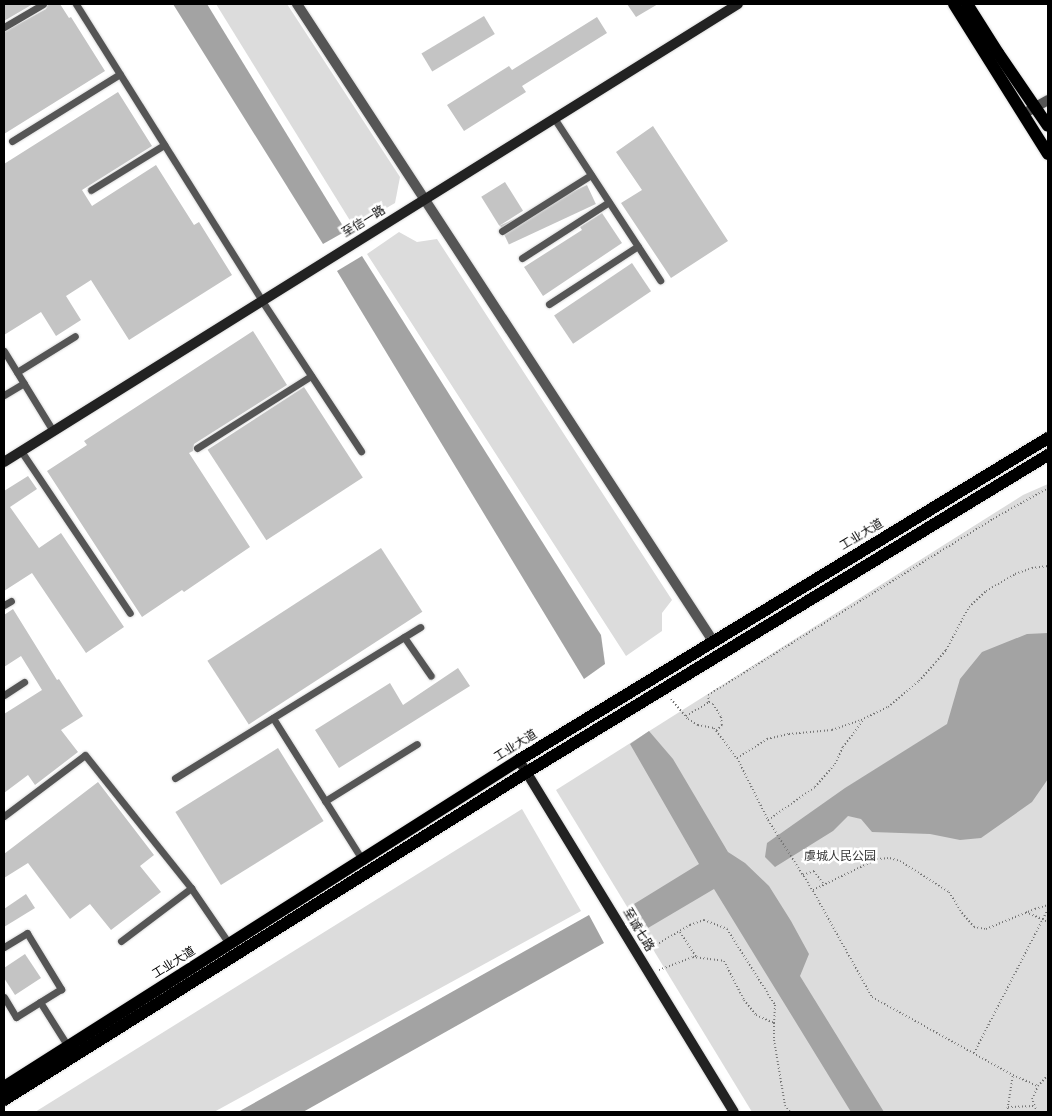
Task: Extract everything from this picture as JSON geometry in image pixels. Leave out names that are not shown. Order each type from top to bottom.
[{"type":"main road","points":[[954,4],[1048,154]]},
{"type":"main road","points":[[967,4],[1048,126]]},
{"type":"main road","name":"工业大道","points":[[4,1086],[71,1051],[366,865],[519,760],[1048,438]]},
{"type":"main road","points":[[366,865],[527,772],[1048,455]]},
{"type":"main road","points":[[4,1100],[71,1051]]},
{"type":"street","points":[[297,4],[713,641]]},
{"type":"street","name":"至信一路","points":[[4,462],[738,4]]},
{"type":"street","points":[[1023,114],[1048,100]]},
{"type":"street","name":"至诚七路","points":[[519,760],[734,1112]]},
{"type":"lane","points":[[4,27],[43,4]]},
{"type":"lane","points":[[76,4],[262,301],[361,451]]},
{"type":"lane","points":[[12,142],[120,74]]},
{"type":"lane","points":[[554,118],[660,280]]},
{"type":"lane","points":[[91,190],[164,145]]},
{"type":"lane","points":[[502,231],[591,175]]},
{"type":"lane","points":[[522,258],[609,202]]},
{"type":"lane","points":[[549,304],[638,246]]},
{"type":"lane","points":[[17,372],[75,336]]},
{"type":"lane","points":[[4,351],[53,431]]},
{"type":"lane","points":[[197,448],[311,376]]},
{"type":"lane","points":[[4,395],[24,383]]},
{"type":"lane","points":[[21,451],[130,613]]},
{"type":"lane","points":[[4,605],[11,601]]},
{"type":"lane","points":[[175,778],[420,628]]},
{"type":"lane","points":[[404,637],[431,676]]},
{"type":"lane","points":[[4,695],[24,682]]},
{"type":"lane","points":[[273,718],[366,865]]},
{"type":"lane","points":[[325,801],[417,744]]},
{"type":"lane","points":[[4,816],[85,755],[191,888],[233,949]]},
{"type":"lane","points":[[121,941],[191,888]]},
{"type":"lane","points":[[4,947],[27,933],[62,989],[16,1017],[4,997]]},
{"type":"lane","points":[[40,1002],[71,1051]]},
{"type":"path","points":[[716,731],[722,725],[721,717],[713,704],[709,702],[708,695],[993,519],[1048,488]]},
{"type":"path","points":[[737,758],[767,739],[789,734],[832,730],[863,719],[888,707],[919,681],[946,650],[969,606],[986,591],[1016,574],[1032,568],[1048,566]]},
{"type":"path","points":[[662,689],[686,716],[698,725],[714,728],[737,758],[768,820],[796,862],[872,997],[1013,1075],[1038,1086]]},
{"type":"path","points":[[686,716],[709,702]]},
{"type":"path","points":[[768,820],[815,787],[835,764],[843,747],[863,719]]},
{"type":"path","points":[[813,891],[877,859],[890,858],[909,866],[949,892],[962,913],[974,927],[986,929],[1026,912],[1048,907]]},
{"type":"path","points":[[803,875],[814,871],[824,885]]},
{"type":"path","points":[[974,1053],[1048,907]]},
{"type":"path","points":[[1026,912],[1042,921],[1048,922]]},
{"type":"path","points":[[638,955],[704,920],[727,929],[775,1005],[774,1040],[785,1105],[790,1112]]},
{"type":"path","points":[[680,932],[696,957]]},
{"type":"path","points":[[650,974],[696,957],[724,961],[744,1000],[756,1015],[774,1023]]},
{"type":"path","points":[[1007,1112],[1013,1075]]},
{"type":"path","points":[[1037,1112],[1032,1099],[1038,1086],[1048,1075]]},
{"type":"path","points":[[1008,1107],[1034,1106]]},
{"type":"green space","points":[[216,4],[287,4],[400,177],[395,203],[354,227]]},
{"type":"green space","points":[[399,232],[417,242],[437,239],[672,600],[662,613],[662,631],[626,656],[367,254]]},
{"type":"green space","name":"虞城人民公园","points":[[1048,484],[1048,1112],[752,1112],[556,790],[1023,495]]},
{"type":"green space","points":[[522,809],[581,911],[214,1112],[35,1112]]},
{"type":"shaded area","points":[[173,4],[207,4],[346,231],[323,244]]},
{"type":"shaded area","points":[[362,256],[601,635],[605,664],[584,679],[337,271]]},
{"type":"shaded area","points":[[1048,633],[1048,779],[1032,802],[981,838],[960,840],[930,834],[872,832],[861,819],[848,816],[833,831],[775,867],[765,857],[767,843],[845,788],[947,724],[960,679],[982,652],[1027,634]]},
{"type":"shaded area","points":[[649,731],[673,759],[728,852],[745,863],[769,886],[791,921],[809,954],[800,976],[884,1112],[851,1112],[714,889],[648,928],[634,904],[699,864],[630,744]]},
{"type":"shaded area","points":[[589,915],[604,943],[303,1112],[238,1112]]},
{"type":"building","points":[[4,4],[33,4],[4,21]]},
{"type":"building","points":[[48,4],[60,4],[69,18],[71,17],[105,71],[4,134],[4,32],[46,9]]},
{"type":"building","points":[[627,4],[658,4],[636,17]]},
{"type":"building","points":[[484,16],[495,34],[432,72],[421,54]]},
{"type":"building","points":[[597,17],[607,33],[522,86],[526,92],[464,131],[447,105],[509,66],[512,70]]},
{"type":"building","points":[[118,92],[152,146],[82,190],[92,206],[156,165],[194,225],[199,222],[232,275],[129,340],[91,280],[66,296],[81,320],[56,336],[41,312],[4,335],[4,164]]},
{"type":"building","points":[[653,126],[728,241],[671,278],[621,203],[642,190],[616,152]]},
{"type":"building","points":[[505,182],[523,211],[499,226],[481,197]]},
{"type":"building","points":[[587,185],[596,204],[509,245],[500,226]]},
{"type":"building","points":[[602,213],[622,243],[543,296],[524,267],[582,230],[580,227]]},
{"type":"building","points":[[632,263],[651,291],[573,344],[554,316]]},
{"type":"building","points":[[253,331],[287,385],[194,444],[193,451],[189,453],[250,547],[184,592],[182,590],[142,617],[47,471],[87,445],[84,441]]},
{"type":"building","points":[[304,387],[363,478],[266,540],[208,450]]},
{"type":"building","points":[[28,476],[37,489],[10,507],[39,548],[61,533],[124,627],[86,653],[32,573],[4,591],[4,491]]},
{"type":"building","points":[[381,548],[422,612],[249,724],[207,661]]},
{"type":"building","points":[[13,609],[57,680],[59,679],[83,716],[61,730],[78,752],[35,785],[28,775],[4,793],[4,714],[42,690],[21,656],[4,667],[4,615]]},
{"type":"building","points":[[458,668],[470,686],[339,768],[315,730],[390,683],[403,705]]},
{"type":"building","points":[[278,748],[324,821],[221,885],[175,812]]},
{"type":"building","points":[[98,782],[154,855],[140,866],[161,892],[111,930],[90,904],[70,919],[28,863],[4,878],[4,854]]},
{"type":"building","points":[[26,894],[35,908],[4,927],[4,909]]},
{"type":"building","points":[[25,954],[41,978],[15,995],[4,978],[4,968]]}]
